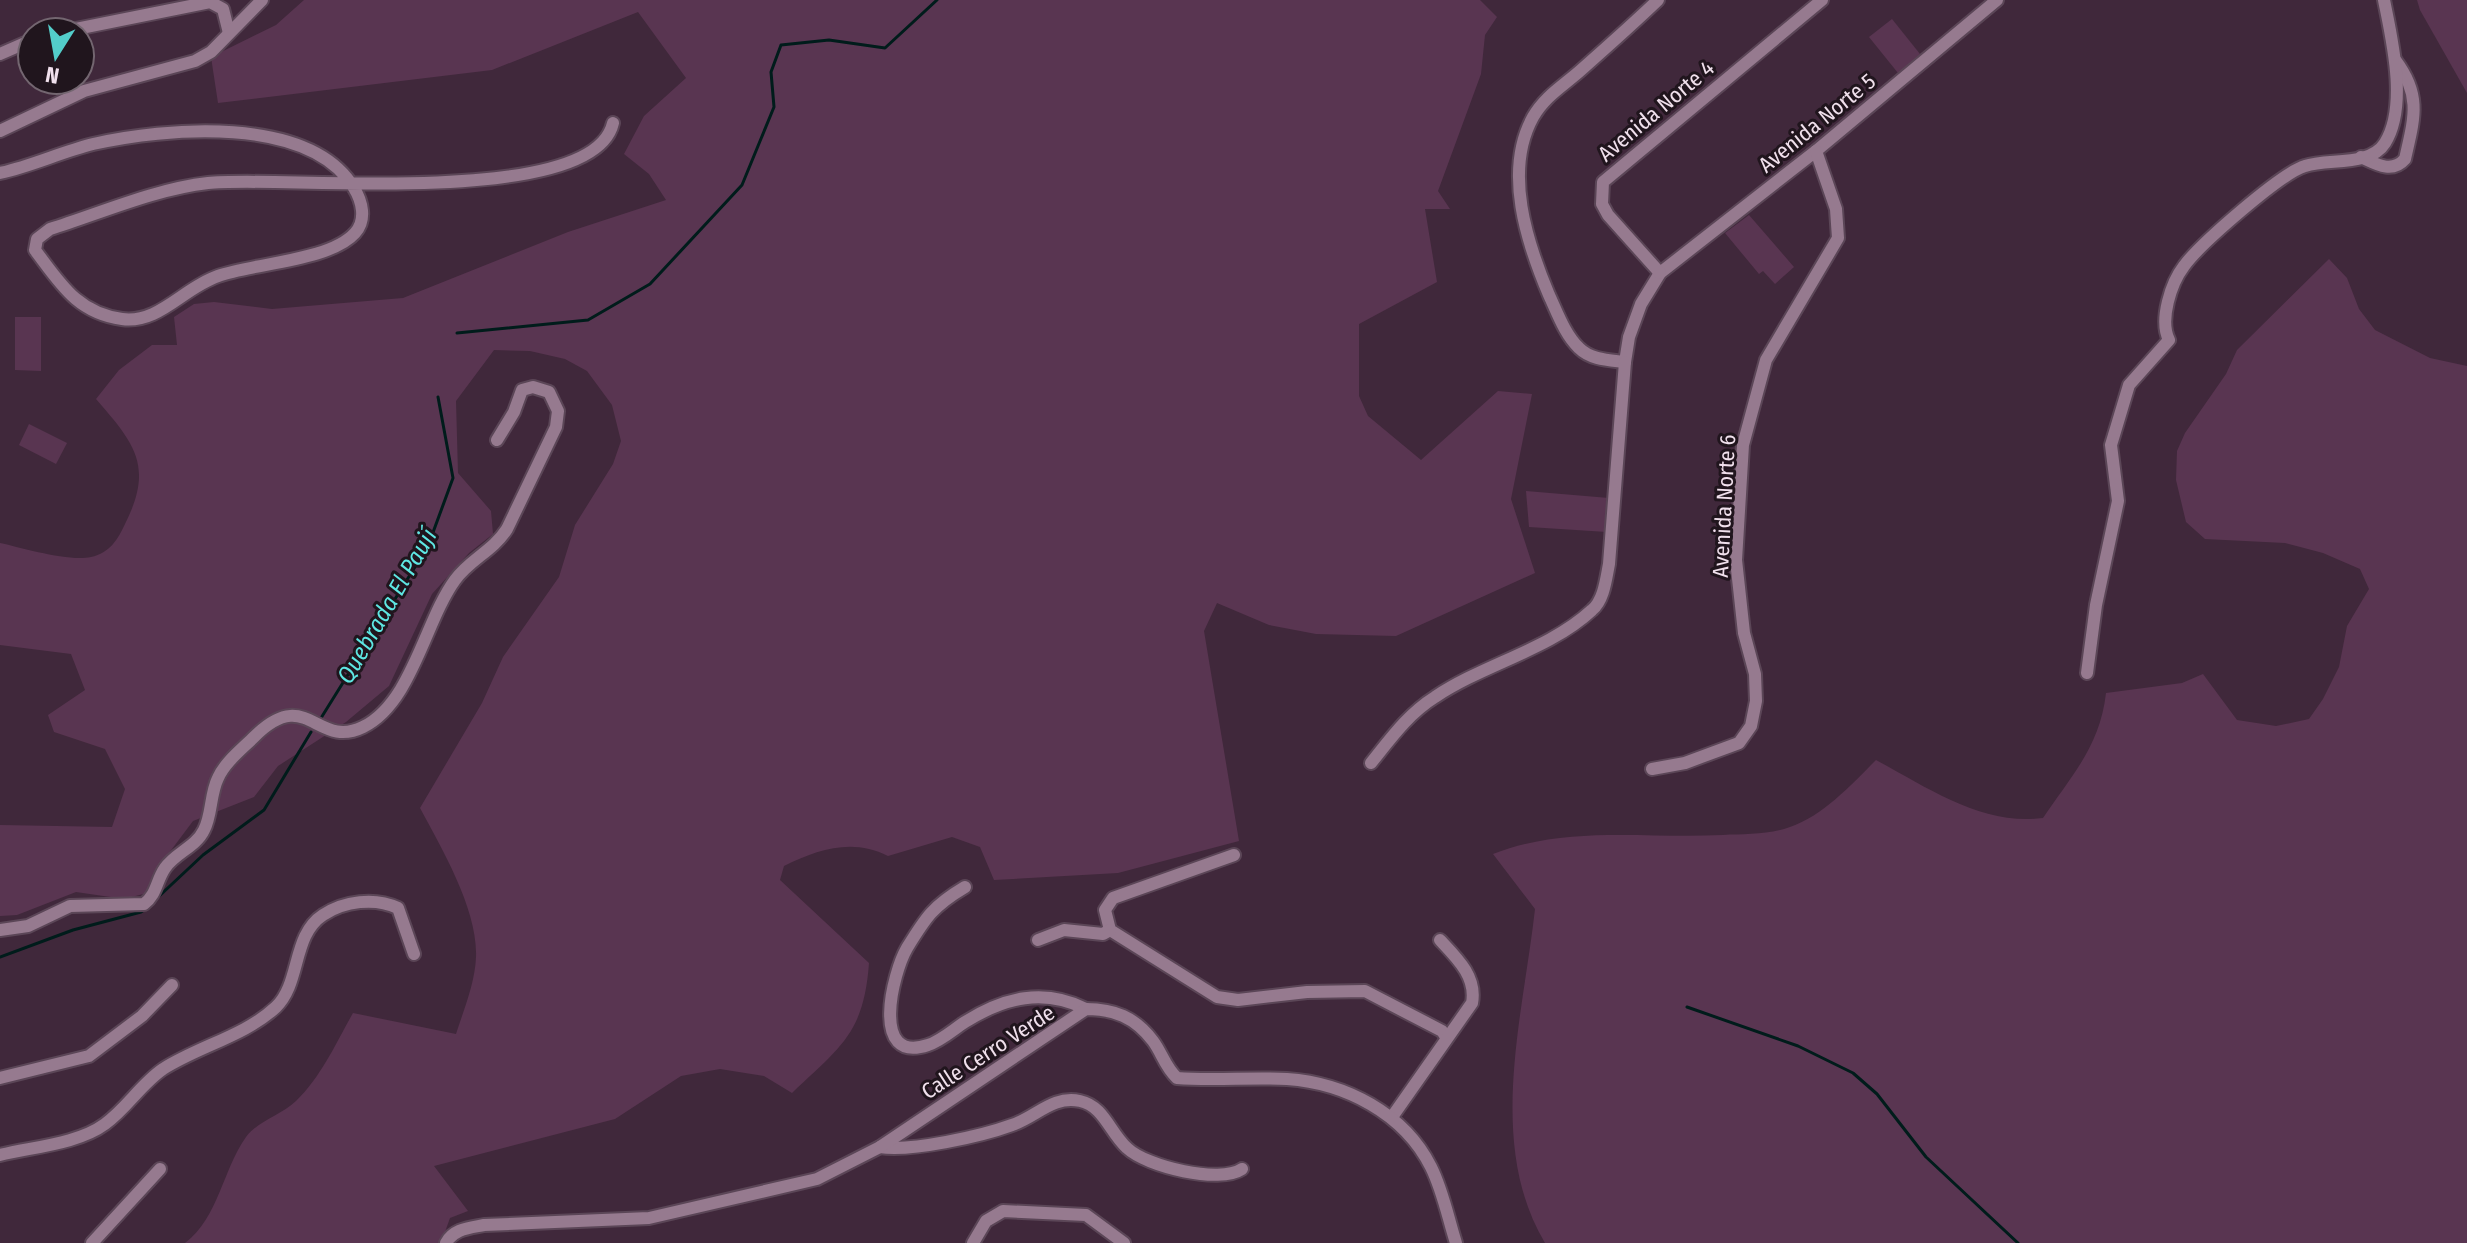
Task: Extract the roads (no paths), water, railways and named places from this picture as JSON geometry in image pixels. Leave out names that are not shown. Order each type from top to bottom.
[{"type":"street","points":[[0,131],[84,91],[195,61],[262,0]]},
{"type":"street","points":[[1625,362],[1586,354],[1576,346],[1561,321],[1531,253],[1522,212],[1522,158],[1531,120],[1554,89],[1576,75],[1658,0]]},
{"type":"street","name":"Avenida Norte 4","points":[[1660,273],[1608,215],[1602,204],[1603,182],[1822,0]]},
{"type":"street","name":"Avenida Norte 5","points":[[1660,273],[1816,151],[1997,0]]},
{"type":"street","points":[[2087,673],[2096,605],[2118,501],[2111,445],[2129,385],[2169,340],[2165,333],[2167,311],[2177,278],[2195,253],[2282,176],[2306,165],[2374,154],[2385,143],[2393,121],[2396,61],[2384,0]]},
{"type":"street","points":[[96,25],[210,2],[223,9],[229,33]]},
{"type":"street","points":[[2361,157],[2381,167],[2393,167],[2405,159],[2414,117],[2414,99],[2410,81],[2396,61]]},
{"type":"street","points":[[0,173],[117,139],[173,134],[262,134],[321,157],[351,184],[363,210],[355,233],[330,250],[236,270],[196,284],[149,319],[118,319],[74,301],[35,250],[37,239],[50,229],[204,183],[253,179],[351,184],[458,184],[558,167],[597,150],[609,138],[613,123]]},
{"type":"street","name":"Avenida Norte 6","points":[[1652,769],[1685,763],[1739,743],[1751,726],[1756,701],[1755,674],[1744,633],[1736,560],[1743,445],[1766,360],[1838,238],[1836,209],[1816,151]]},
{"type":"street","points":[[1371,763],[1410,715],[1437,695],[1545,640],[1594,609],[1604,588],[1609,564],[1629,337],[1641,304],[1660,273]]},
{"type":"street","points":[[0,930],[28,926],[70,906],[144,904],[156,892],[169,863],[205,829],[217,778],[258,733],[291,714],[304,715],[329,732],[341,733],[362,727],[384,712],[425,643],[457,576],[499,542],[507,529],[556,427],[558,411],[549,392],[533,387],[522,390],[514,412],[497,440]]},
{"type":"street","points":[[1234,855],[1147,883],[1113,898],[1105,910],[1110,930],[1217,997],[1238,1000],[1307,992],[1365,991],[1442,1031],[1446,1037]]},
{"type":"street","points":[[965,887],[934,905],[904,953],[888,1022],[896,1039],[905,1044],[928,1045],[979,1014],[1031,997],[1061,997],[1086,1009]]},
{"type":"street","points":[[0,1155],[86,1133],[106,1124],[138,1089],[164,1069],[221,1040],[276,1006],[305,935],[320,917],[341,905],[386,902],[398,908],[414,954]]},
{"type":"street","points":[[1038,940],[1064,930],[1103,934],[1110,930]]},
{"type":"street","points":[[1392,1117],[1472,1003],[1467,971],[1440,940]]},
{"type":"street","points":[[0,1078],[89,1056],[142,1016],[172,985]]},
{"type":"street","name":"Calle Cerro Verde","points":[[446,1243],[449,1236],[464,1228],[614,1222],[694,1209],[817,1179],[880,1147],[1086,1009],[1119,1012],[1137,1025],[1154,1041],[1169,1071],[1177,1078],[1323,1083],[1355,1096],[1392,1117],[1411,1136],[1431,1167],[1456,1243]]},
{"type":"street","points":[[880,1147],[906,1149],[992,1132],[1017,1124],[1048,1105],[1068,1100],[1091,1104],[1128,1150],[1154,1162],[1215,1176],[1230,1177],[1242,1169]]},
{"type":"street","points":[[92,1243],[160,1169]]},
{"type":"street","points":[[973,1243],[986,1221],[1003,1211],[1086,1215],[1096,1219],[1124,1243]]},
{"type":"waterway","name":"Quebrada El Paují","points":[[457,333],[588,320],[650,284],[742,185],[774,107],[771,72],[781,45],[829,40],[885,48],[937,0]]},
{"type":"waterway","name":"Quebrada El Paují","points":[[321,718],[428,546],[453,478],[438,397]]},
{"type":"waterway","name":"Quebrada El Paují","points":[[155,900],[203,855],[264,810],[311,732]]},
{"type":"waterway","name":"Quebrada El Paují","points":[[0,957],[73,930],[147,908]]},
{"type":"waterway","points":[[1687,1007],[1798,1046],[1853,1073],[1877,1094],[1926,1157],[2018,1243]]}]
